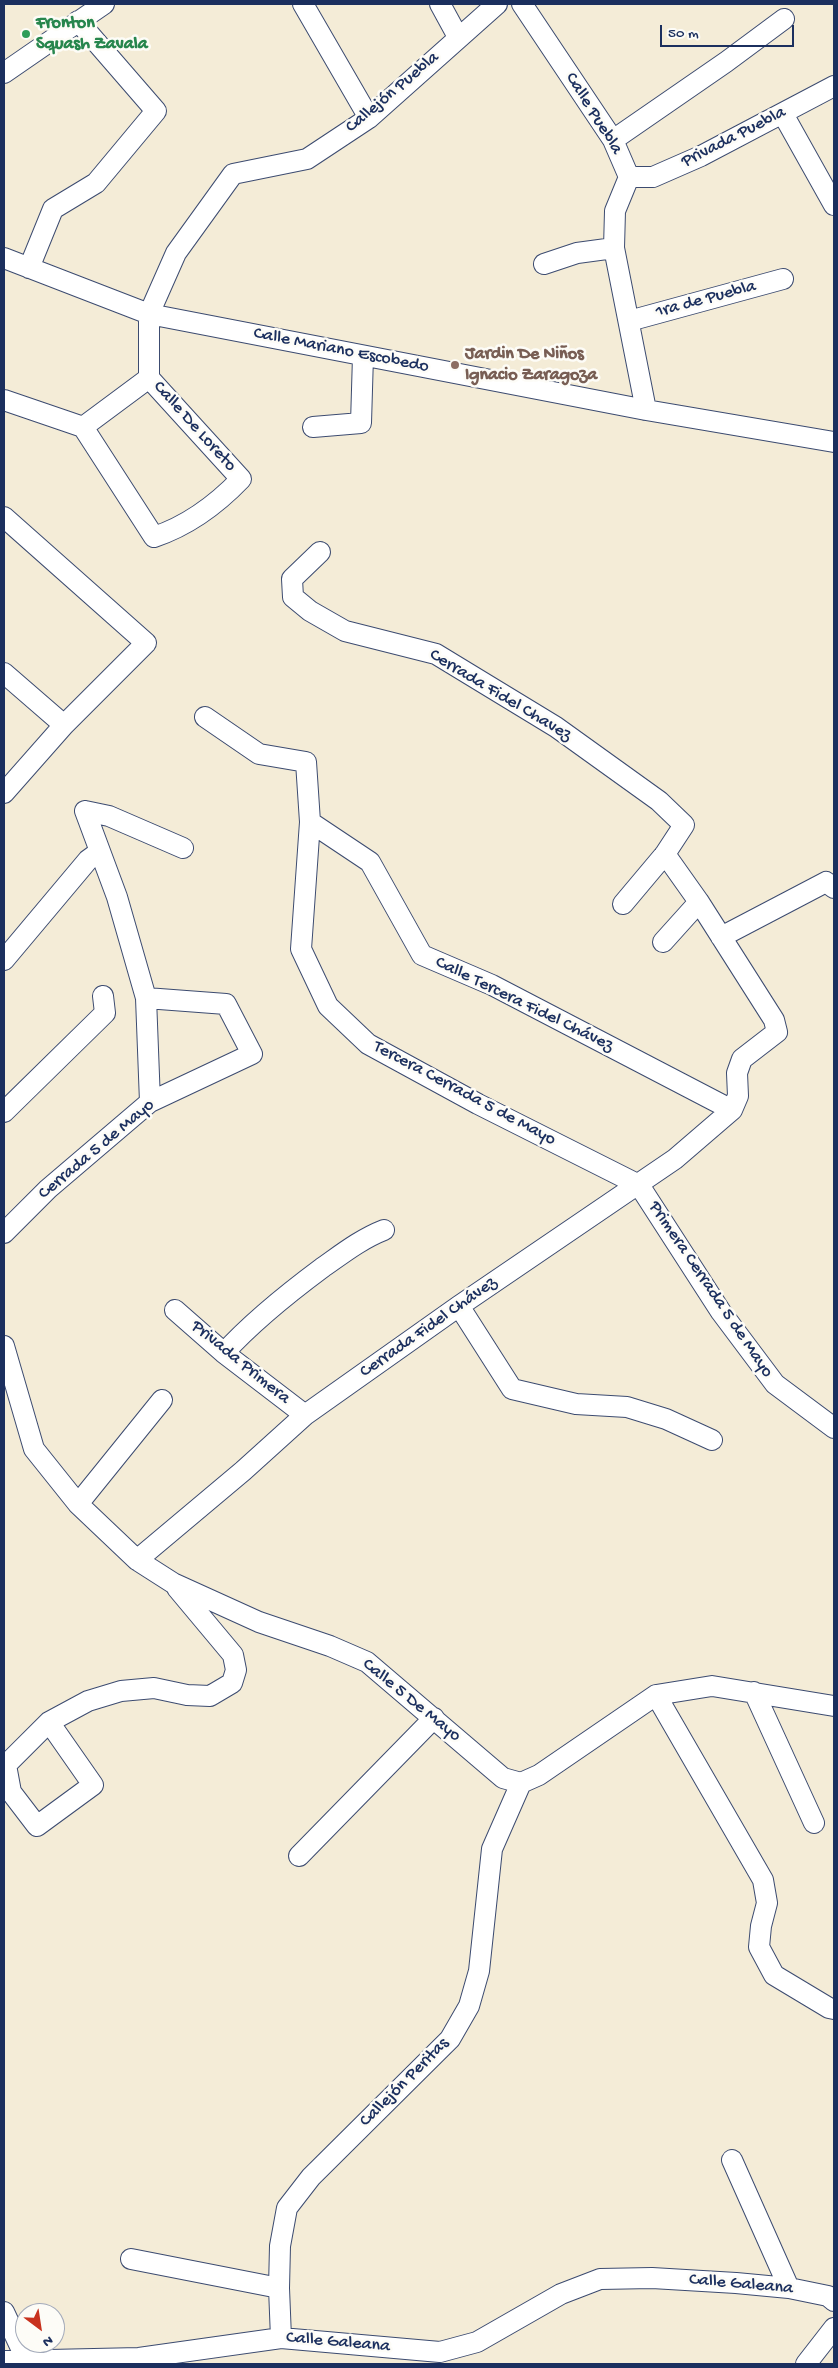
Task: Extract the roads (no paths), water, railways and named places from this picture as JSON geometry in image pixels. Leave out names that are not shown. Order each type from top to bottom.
[{"type":"street","points":[[4,73],[104,4]]},
{"type":"street","points":[[303,4],[369,118]]},
{"type":"street","points":[[440,4],[458,37]]},
{"type":"street","name":"Callejón Puebla","points":[[149,314],[176,253],[233,174],[306,159],[369,118],[497,4]]},
{"type":"street","name":"Calle Puebla","points":[[522,4],[613,140],[629,177],[615,211],[614,248],[646,410]]},
{"type":"street","points":[[613,140],[726,62],[784,19]]},
{"type":"street","points":[[28,268],[53,209],[96,183],[156,111],[78,21]]},
{"type":"street","name":"Privada Puebla","points":[[629,177],[653,177],[701,156],[834,86]]},
{"type":"street","points":[[783,114],[834,205]]},
{"type":"street","points":[[544,264],[577,253],[614,248]]},
{"type":"street","name":"Calle Mariano Escobedo","points":[[4,258],[149,314],[646,410],[834,442]]},
{"type":"street","name":"1ra de Puebla","points":[[629,321],[782,279]]},
{"type":"street","name":"Calle De Loreto","points":[[83,427],[154,537],[176,530],[226,495],[241,479],[149,378],[149,314]]},
{"type":"street","points":[[313,428],[361,422],[363,356]]},
{"type":"street","points":[[4,400],[83,427],[149,378]]},
{"type":"street","points":[[4,793],[64,724],[146,643],[6,518]]},
{"type":"street","name":"Cerrada Fidel Chavez","points":[[320,552],[292,579],[293,597],[310,611],[345,631],[436,654],[556,727],[659,801],[684,825],[665,854],[624,904]]},
{"type":"street","points":[[4,673],[64,724]]},
{"type":"street","name":"Tercera Cerrada 5 de Mayo","points":[[205,717],[259,754],[306,762],[310,822],[301,949],[328,1006],[368,1044],[478,1104],[639,1185]]},
{"type":"street","points":[[150,1102],[146,998],[117,897],[85,811],[109,816],[183,848]]},
{"type":"street","name":"Calle Tercera Fidel Chávez","points":[[310,822],[370,862],[422,955],[492,985],[732,1110]]},
{"type":"street","points":[[4,960],[88,860],[99,852]]},
{"type":"street","points":[[665,854],[699,902],[774,1020],[777,1032],[742,1059],[737,1073],[738,1096],[732,1110]]},
{"type":"street","points":[[721,938],[826,882],[834,888]]},
{"type":"street","points":[[663,942],[699,902]]},
{"type":"street","points":[[4,1112],[105,1013],[103,996]]},
{"type":"street","name":"Cerrada 5 de Mayo","points":[[4,1233],[48,1189],[150,1102],[252,1054],[226,1004],[146,998]]},
{"type":"street","name":"Cerrada Fidel Chávez","points":[[136,1560],[243,1471],[305,1415],[459,1306],[639,1185],[675,1158],[732,1110]]},
{"type":"street","name":"Primera Cerrada 5 de Mayo","points":[[639,1185],[722,1312],[775,1384],[834,1428]]},
{"type":"street","points":[[224,1353],[242,1332],[300,1284],[365,1238],[384,1230]]},
{"type":"street","points":[[459,1306],[512,1389],[576,1404],[627,1407],[666,1419],[712,1440]]},
{"type":"street","name":"Privada Primera","points":[[175,1310],[224,1353],[305,1415]]},
{"type":"street","name":"Calle 5 De Mayo","points":[[4,1346],[34,1449],[78,1504],[136,1560],[173,1583],[259,1622],[330,1646],[367,1662],[503,1778],[521,1783]]},
{"type":"street","points":[[78,1504],[162,1400]]},
{"type":"street","points":[[49,1722],[93,1785],[37,1826],[7,1794],[6,1765],[49,1722],[88,1701],[121,1690],[154,1688],[187,1695],[210,1696],[232,1683],[236,1670],[233,1654],[173,1583]]},
{"type":"street","points":[[521,1783],[539,1775],[656,1695],[712,1686],[834,1706]]},
{"type":"street","points":[[754,1692],[814,1823]]},
{"type":"street","points":[[656,1695],[763,1880],[767,1903],[760,1926],[759,1947],[774,1975],[829,2008],[834,2009]]},
{"type":"street","points":[[299,1856],[434,1718]]},
{"type":"street","name":"Callejón Peritas","points":[[281,2338],[278,2288],[280,2246],[287,2208],[311,2177],[450,2039],[469,2006],[479,1971],[492,1849],[521,1783]]},
{"type":"street","points":[[732,2160],[789,2288]]},
{"type":"street","points":[[131,2259],[278,2288]]},
{"type":"street","name":"Calle Galeana","points":[[4,2361],[26,2359],[139,2358],[281,2338],[440,2352],[477,2342],[561,2294],[600,2279],[652,2278],[736,2283],[789,2288],[828,2296],[834,2300]]},
{"type":"street","points":[[4,2312],[26,2359]]},
{"type":"street","points":[[806,2364],[834,2328]]},
{"type":"place","name":"Fronton Squash Zavala","points":[[26,34]]},
{"type":"place","name":"Jardin De Niños Ignacio Zaragoza","points":[[455,365]]}]
